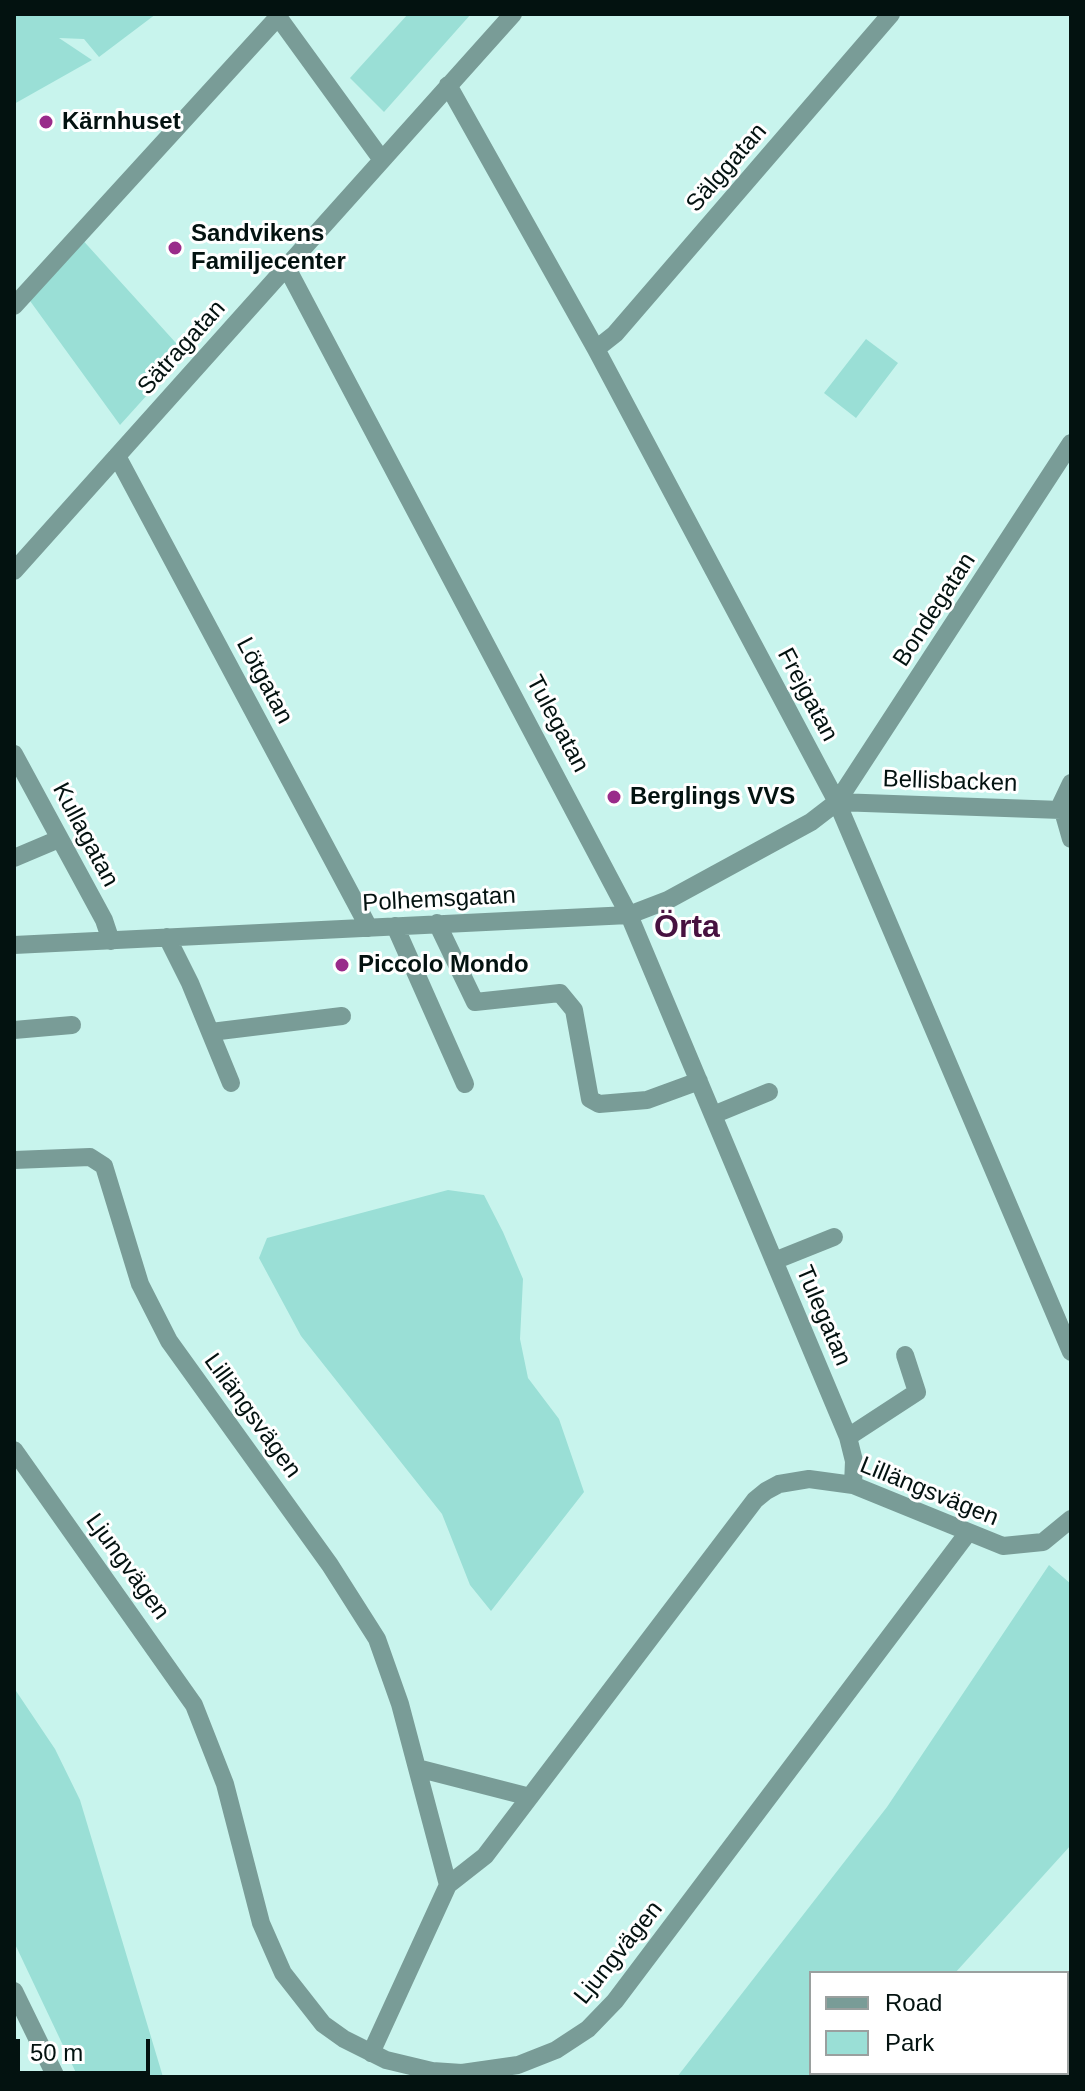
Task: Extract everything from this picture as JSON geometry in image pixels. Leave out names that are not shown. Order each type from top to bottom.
[{"type":"street","name":"Sätragatan","points":[[14,571],[513,14]]},
{"type":"street","name":"Sälggatan","points":[[596,349],[615,334],[891,14]]},
{"type":"street","points":[[14,306],[277,16],[382,160]]},
{"type":"street","name":"Frejgatan","points":[[448,85],[596,349],[837,802],[1071,1352]]},
{"type":"street","name":"Tulegatan","points":[[287,268],[629,915],[848,1437],[854,1461],[853,1485]]},
{"type":"street","name":"Bondegatan","points":[[837,802],[1071,443]]},
{"type":"street","name":"Lötgatan","points":[[117,456],[369,928]]},
{"type":"street","name":"Kullagatan","points":[[14,754],[104,920],[111,941]]},
{"type":"street","points":[[1071,783],[1063,797],[1061,810],[1071,839]]},
{"type":"street","name":"Polhemsgatan","points":[[14,945],[629,915],[668,900],[811,822],[837,802]]},
{"type":"street","name":"Bellisbacken","points":[[837,802],[1061,810]]},
{"type":"street","points":[[14,858],[59,839]]},
{"type":"street","points":[[437,923],[475,1002],[560,993],[574,1010],[590,1099],[599,1104],[647,1100],[699,1081]]},
{"type":"street","points":[[395,926],[465,1084]]},
{"type":"street","points":[[167,937],[231,1083]]},
{"type":"street","points":[[211,1032],[342,1016]]},
{"type":"street","points":[[14,1030],[72,1025]]},
{"type":"street","points":[[713,1115],[769,1092]]},
{"type":"street","name":"Lillängsvägen","points":[[14,1160],[90,1157],[104,1166],[140,1284],[169,1341],[330,1565],[377,1639],[400,1704],[448,1885]]},
{"type":"street","points":[[774,1261],[834,1237]]},
{"type":"street","points":[[848,1437],[917,1392],[905,1355]]},
{"type":"street","name":"Ljungvägen","points":[[14,1450],[194,1705],[225,1784],[261,1923],[283,1973],[323,2024],[371,2053],[432,2071],[462,2073],[528,2062],[556,2050],[588,2029],[615,2001],[967,1534]]},
{"type":"street","name":"Lillängsvägen","points":[[371,2053],[448,1885],[476,1866],[755,1500],[779,1484],[794,1480],[827,1480],[853,1485],[967,1534],[1003,1546],[1032,1546],[1052,1537],[1071,1519]]},
{"type":"street","points":[[417,1768],[530,1797]]},
{"type":"street","points":[[14,1991],[56,2077]]},
{"type":"green space","points":[[14,14],[156,14],[99,57],[84,39],[59,38],[92,60],[14,104]]},
{"type":"green space","points":[[408,14],[471,14],[384,112],[350,78]]},
{"type":"green space","points":[[79,236],[185,353],[120,425],[25,294]]},
{"type":"green space","points":[[866,339],[898,363],[856,418],[824,393]]},
{"type":"green space","points":[[448,1190],[484,1195],[503,1232],[523,1279],[520,1339],[528,1378],[559,1419],[584,1492],[491,1611],[470,1585],[442,1514],[301,1336],[259,1258],[267,1238]]},
{"type":"green space","points":[[1049,1565],[1071,1584],[1071,1845],[957,1971],[809,1971],[809,2075],[858,2075],[856,2077],[677,2077],[887,1807]]},
{"type":"green space","points":[[14,1688],[55,1749],[80,1800],[163,2077],[78,2077],[14,1942]]},
{"type":"place","name":"Kärnhuset","points":[[46,122]]},
{"type":"place","name":"Sandvikens Familjecenter","points":[[175,248]]},
{"type":"place","name":"Berglings VVS","points":[[614,797]]},
{"type":"place","name":"Piccolo Mondo","points":[[342,965]]},
{"type":"district","name":"Örta","points":[[687,928]]}]
